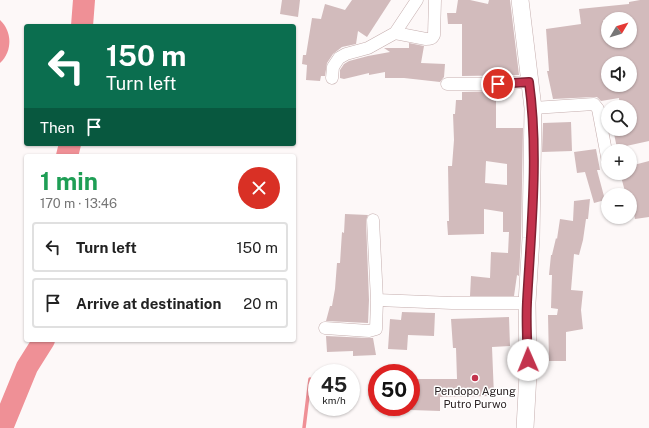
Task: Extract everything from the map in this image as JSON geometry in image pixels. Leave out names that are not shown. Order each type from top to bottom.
[{"type":"main road","points":[[522,0],[529,82],[533,108],[532,238],[527,303],[528,374],[525,428]]},
{"type":"street","points":[[332,78],[333,67],[339,58],[346,54],[368,48],[395,33],[417,0]]},
{"type":"street","points":[[395,33],[426,39],[433,37],[435,0]]},
{"type":"street","points":[[447,84],[529,82]]},
{"type":"street","points":[[533,108],[594,104],[598,109],[605,144]]},
{"type":"street","points":[[325,328],[373,330],[377,326],[373,220]]},
{"type":"street","points":[[377,300],[452,303],[527,303]]},
{"type":"shaded area","points":[[0,20],[9,35],[9,47],[0,63]]},
{"type":"building","points":[[282,0],[300,0],[298,17],[280,14]]},
{"type":"building","points":[[352,0],[391,0],[367,37],[358,31],[356,44],[342,47],[333,54],[327,63],[325,76],[321,76],[320,81],[306,80],[307,65],[302,64],[303,55],[306,55],[312,18],[321,19],[325,4],[345,10]]},
{"type":"building","points":[[458,0],[470,0],[488,4],[489,0],[510,0],[519,75],[462,76],[462,24],[448,24],[447,13],[456,13]]},
{"type":"building","points":[[649,0],[649,141],[635,144],[616,144],[614,136],[637,136],[637,100],[619,100],[619,98],[601,101],[597,97],[553,99],[547,71],[549,71],[546,29],[581,24],[579,9],[629,4],[629,2]]},
{"type":"building","points":[[409,43],[424,46],[421,63],[445,64],[444,77],[440,82],[404,78],[385,78],[385,72],[369,75],[369,73],[344,79],[340,78],[340,70],[344,64],[349,61],[390,52],[384,48],[409,48]]},
{"type":"building","points":[[505,91],[505,99],[496,99],[496,128],[523,128],[519,276],[517,275],[514,296],[470,296],[471,276],[490,278],[491,252],[508,253],[509,232],[503,232],[503,212],[484,209],[484,234],[448,235],[448,166],[452,166],[454,140],[453,114],[455,114],[456,100],[462,100],[462,92]],"holes":[[[486,161],[507,164],[507,185],[485,183]]]},
{"type":"building","points":[[571,122],[572,151],[542,152],[543,123]]},
{"type":"building","points":[[596,149],[600,170],[597,170],[602,188],[601,201],[594,203],[585,172],[577,173],[574,152]]},
{"type":"building","points":[[649,161],[649,217],[637,219],[637,188],[624,188],[622,180],[637,180],[637,164]]},
{"type":"building","points":[[590,199],[588,219],[586,219],[579,255],[574,254],[571,290],[583,291],[581,310],[583,329],[566,332],[566,361],[549,361],[548,315],[557,315],[558,309],[551,308],[552,275],[549,275],[551,255],[556,238],[557,239],[560,219],[573,221],[574,201]]},
{"type":"building","points":[[345,214],[368,215],[366,220],[369,300],[368,323],[326,321],[330,306],[332,306],[337,263],[340,263]]},
{"type":"building","points":[[402,312],[435,313],[434,336],[408,335],[407,350],[388,349],[390,319],[401,320]]},
{"type":"building","points":[[509,317],[510,346],[492,347],[494,396],[440,397],[440,411],[420,410],[420,379],[457,379],[456,348],[453,348],[451,319]]},
{"type":"building","points":[[326,336],[373,338],[376,355],[353,356],[353,351],[327,352]]},
{"type":"waterway","points":[[82,24],[84,0]]},
{"type":"waterway","points":[[68,154],[70,146]]},
{"type":"waterway","points":[[2,428],[27,367],[43,342]]},
{"type":"waterway","points":[[304,428],[308,395]]},
{"type":"place","name":"Pendopo Agung Putro Purwo","points":[[475,378]]},
{"type":"route","points":[[498,84],[529,82],[533,108],[532,238],[527,303],[528,360]]}]
